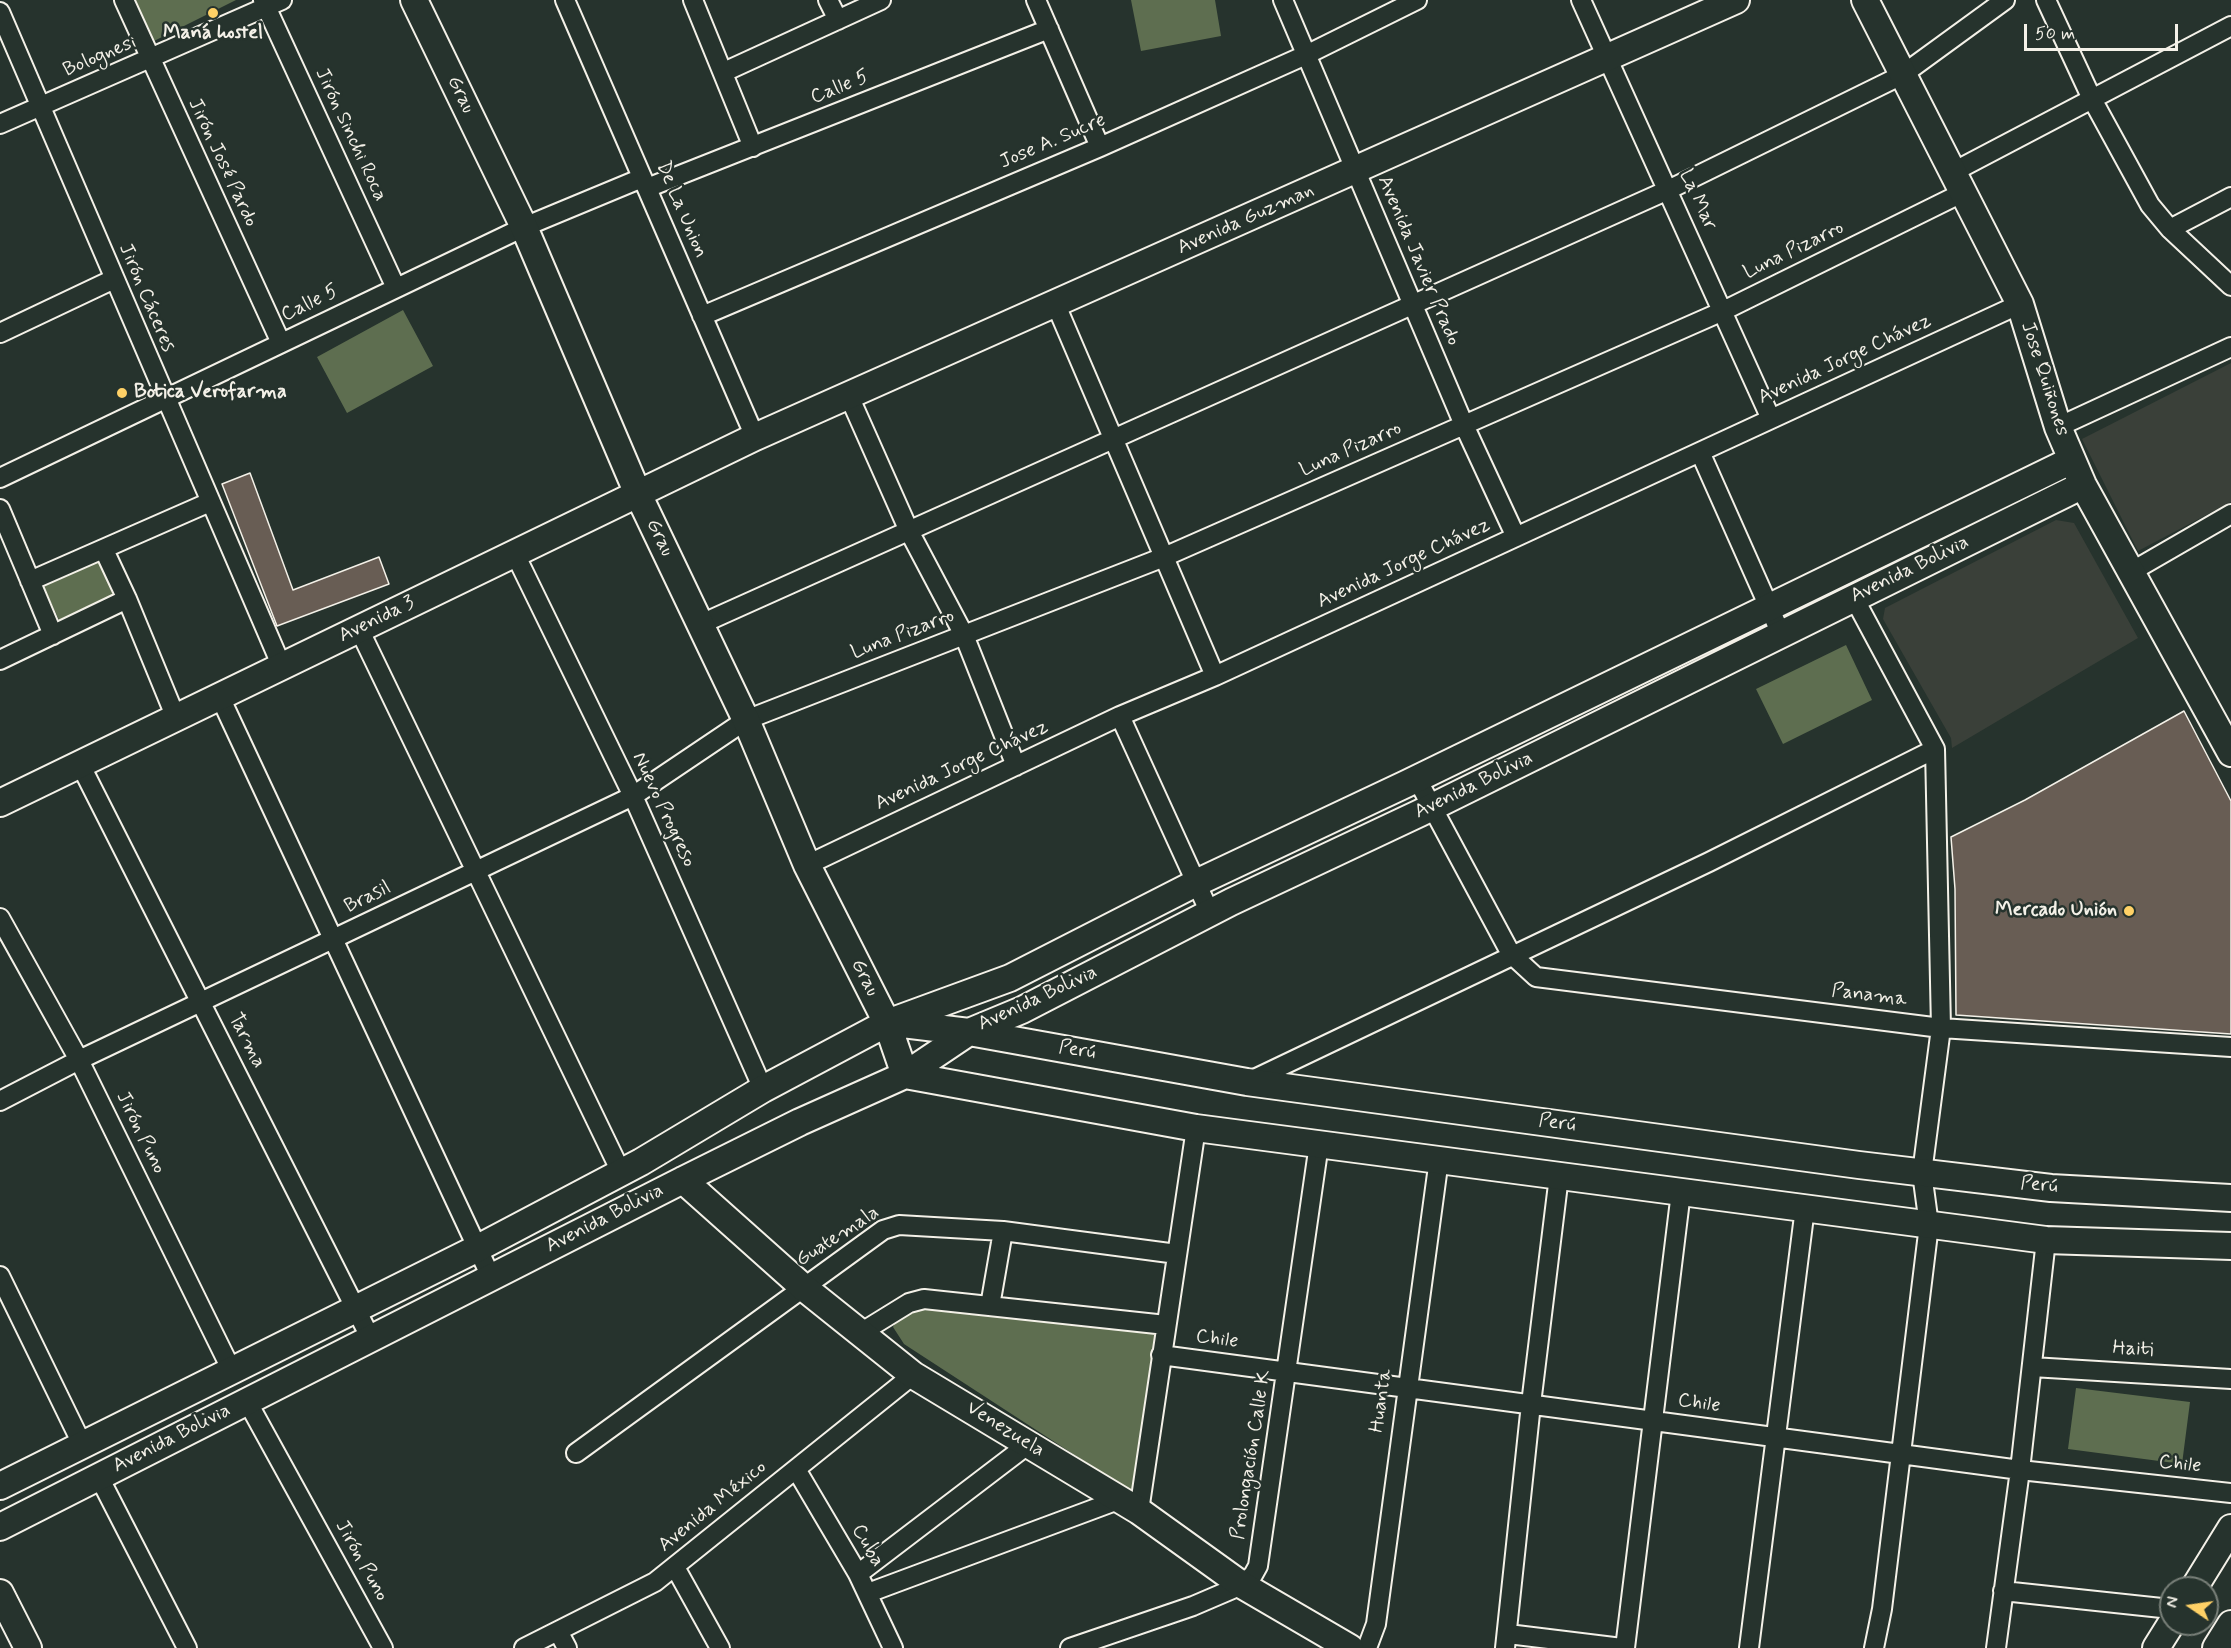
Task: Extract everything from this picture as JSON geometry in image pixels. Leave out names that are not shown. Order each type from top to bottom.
[{"type":"street","name":"Jirón José Pardo","points":[[124,0],[281,343]]},
{"type":"street","name":"Grau","points":[[414,0],[524,226],[638,494],[746,720],[807,865],[886,1023],[905,1075]]},
{"type":"street","name":"De La Union","points":[[565,0],[755,438]]},
{"type":"street","points":[[693,0],[753,147]]},
{"type":"street","points":[[828,0],[838,20]]},
{"type":"street","points":[[724,72],[881,0]]},
{"type":"street","points":[[1036,0],[1100,147]]},
{"type":"street","name":"Avenida Javier Prado","points":[[1283,0],[1308,54],[1355,171],[1464,425],[1516,537]]},
{"type":"street","name":"Jose A. Sucre","points":[[702,316],[1100,147],[1308,54],[1417,0]]},
{"type":"street","name":"La Mar","points":[[1581,0],[1771,419]]},
{"type":"street","name":"Avenida Guzman","points":[[755,438],[1736,0]]},
{"type":"street","name":"Jose Quiñones","points":[[1864,0],[2020,304],[2058,427],[2083,485],[2129,573],[2231,753]]},
{"type":"street","points":[[701,624],[1668,190],[1902,75],[2005,0]]},
{"type":"street","points":[[2046,0],[2092,99],[2150,205],[2170,229],[2231,286]]},
{"type":"street","name":"Bolognesi","points":[[0,124],[150,60],[270,2]]},
{"type":"street","name":"Jirón Sinchi Roca","points":[[270,2],[396,288]]},
{"type":"street","name":"Jirón Cáceres","points":[[0,12],[282,667]]},
{"type":"street","name":"Luna Pizarro","points":[[746,720],[1164,557],[1723,311],[1957,183],[2092,99],[2231,26]]},
{"type":"street","name":"Calle 5","points":[[0,478],[524,226],[753,147],[1049,29]]},
{"type":"street","points":[[2170,229],[2231,197]]},
{"type":"street","points":[[1,330],[114,279]]},
{"type":"street","name":"Avenida Jorge Chávez","points":[[807,865],[1120,716],[1215,676],[2020,304]]},
{"type":"street","points":[[1056,305],[1215,676]]},
{"type":"street","points":[[2058,427],[2231,347]]},
{"type":"street","points":[[849,396],[909,531],[964,635],[1016,766]]},
{"type":"street","name":"Avenida 3","points":[[0,803],[755,438]]},
{"type":"street","points":[[1700,452],[1781,634]]},
{"type":"street","name":"Avenida Bolivia","points":[[0,1486],[477,1248],[621,1172],[763,1089],[886,1023],[1010,978],[1196,883],[1417,779],[2072,460]]},
{"type":"street","name":"Avenida Bolivia","points":[[0,1527],[683,1180],[800,1122],[905,1075],[969,1032],[1022,1010],[1210,913],[1431,807],[2083,485]]},
{"type":"street","points":[[30,580],[104,550],[210,502]]},
{"type":"street","points":[[0,509],[54,635]]},
{"type":"street","points":[[2129,573],[2231,514]]},
{"type":"street","points":[[104,550],[127,599],[176,718]]},
{"type":"street","name":"Nuevo Progreso","points":[[515,554],[633,796],[763,1089]]},
{"type":"street","points":[[1854,598],[1935,749],[1941,1028],[1922,1173],[1929,1225],[1882,1609],[1874,1648]]},
{"type":"street","points":[[0,660],[127,599]]},
{"type":"street","points":[[359,629],[621,1172]]},
{"type":"street","points":[[220,696],[491,1277]]},
{"type":"street","points":[[1120,716],[1210,913]]},
{"type":"street","name":"Brasil","points":[[0,1101],[79,1060],[633,796],[746,720]]},
{"type":"street","points":[[1247,1082],[1511,954],[1709,862],[1935,749]]},
{"type":"street","name":"Tarma","points":[[80,764],[371,1339]]},
{"type":"street","name":"Panama","points":[[1417,779],[1511,954],[1536,977],[1941,1028],[2231,1047]]},
{"type":"street","name":"Jirón Puno","points":[[0,918],[79,1060],[232,1371]]},
{"type":"street","name":"Perú","points":[[886,1023],[969,1032],[1247,1082],[1922,1173],[2051,1188],[2231,1198]]},
{"type":"street","points":[[905,1075],[1197,1128],[1929,1225],[2046,1240],[2231,1246]]},
{"type":"street","points":[[868,1593],[1129,1506],[1161,1355],[1197,1128]]},
{"type":"street","name":"Prolongación Calle K","points":[[1242,1585],[1253,1575],[1258,1566],[1319,1144]]},
{"type":"street","name":"Huanta","points":[[1367,1648],[1376,1624],[1406,1387],[1439,1159]]},
{"type":"street","points":[[1559,1176],[1531,1404],[1506,1641],[1624,1648],[1681,1192]]},
{"type":"street","name":"Venezuela","points":[[683,1180],[803,1287],[913,1375],[1030,1443],[1129,1506],[1242,1585],[1350,1648]]},
{"type":"street","points":[[1749,1648],[1778,1437],[1805,1208]]},
{"type":"street","name":"Guatemala","points":[[576,1453],[883,1230],[899,1225],[1003,1231],[1177,1254]]},
{"type":"street","points":[[990,1306],[1003,1231]]},
{"type":"street","points":[[1995,1648],[2020,1470],[2046,1240]]},
{"type":"street","points":[[0,1276],[83,1446]]},
{"type":"street","points":[[862,1332],[916,1300],[1166,1325]]},
{"type":"street","name":"Chile","points":[[1161,1355],[2020,1470],[2231,1493]]},
{"type":"street","name":"Haiti","points":[[2032,1367],[2231,1378]]},
{"type":"street","name":"Avenida México","points":[[524,1648],[655,1582],[913,1375]]},
{"type":"street","name":"Jirón Puno","points":[[247,1401],[383,1648]]},
{"type":"street","points":[[858,1574],[1030,1443]]},
{"type":"street","name":"Cuba","points":[[796,1469],[858,1574],[893,1648]]},
{"type":"street","points":[[99,1477],[187,1648]]},
{"type":"street","points":[[2201,1576],[2231,1528]]},
{"type":"street","points":[[675,1566],[720,1648]]},
{"type":"street","points":[[1070,1648],[1242,1585]]},
{"type":"street","points":[[2003,1591],[2159,1608]]},
{"type":"street","points":[[0,1593],[28,1648]]},
{"type":"street","points":[[558,1631],[567,1648]]},
{"type":"shaded area","points":[[2231,363],[2231,502],[2138,551],[2082,439]]},
{"type":"shaded area","points":[[2056,520],[2074,523],[2138,638],[1952,748],[1951,738],[1883,619],[1885,608]]},
{"type":"green space","points":[[135,0],[236,0],[152,42]]},
{"type":"green space","points":[[1131,0],[1215,0],[1221,36],[1141,51]]},
{"type":"green space","points":[[403,310],[433,366],[347,413],[317,357]]},
{"type":"green space","points":[[104,554],[121,593],[60,622],[42,583]]},
{"type":"green space","points":[[1846,645],[1872,700],[1783,744],[1756,689]]},
{"type":"green space","points":[[928,1301],[1148,1329],[1157,1336],[1138,1488],[1130,1491],[904,1344],[893,1327],[897,1319]]},
{"type":"green space","points":[[2076,1388],[2190,1402],[2182,1464],[2068,1449]]},
{"type":"building","points":[[250,473],[293,590],[379,557],[389,584],[277,626],[222,484]]},
{"type":"building","name":"Mercado Unión","points":[[2184,711],[2231,801],[2231,1034],[1956,1015],[1955,889],[1951,837],[2025,800]]},
{"type":"place","name":"Maná hostel","points":[[213,13]]},
{"type":"place","name":"Botica Verofarma","points":[[122,393]]},
{"type":"place","name":"Mercado Unión","points":[[2129,911]]}]
